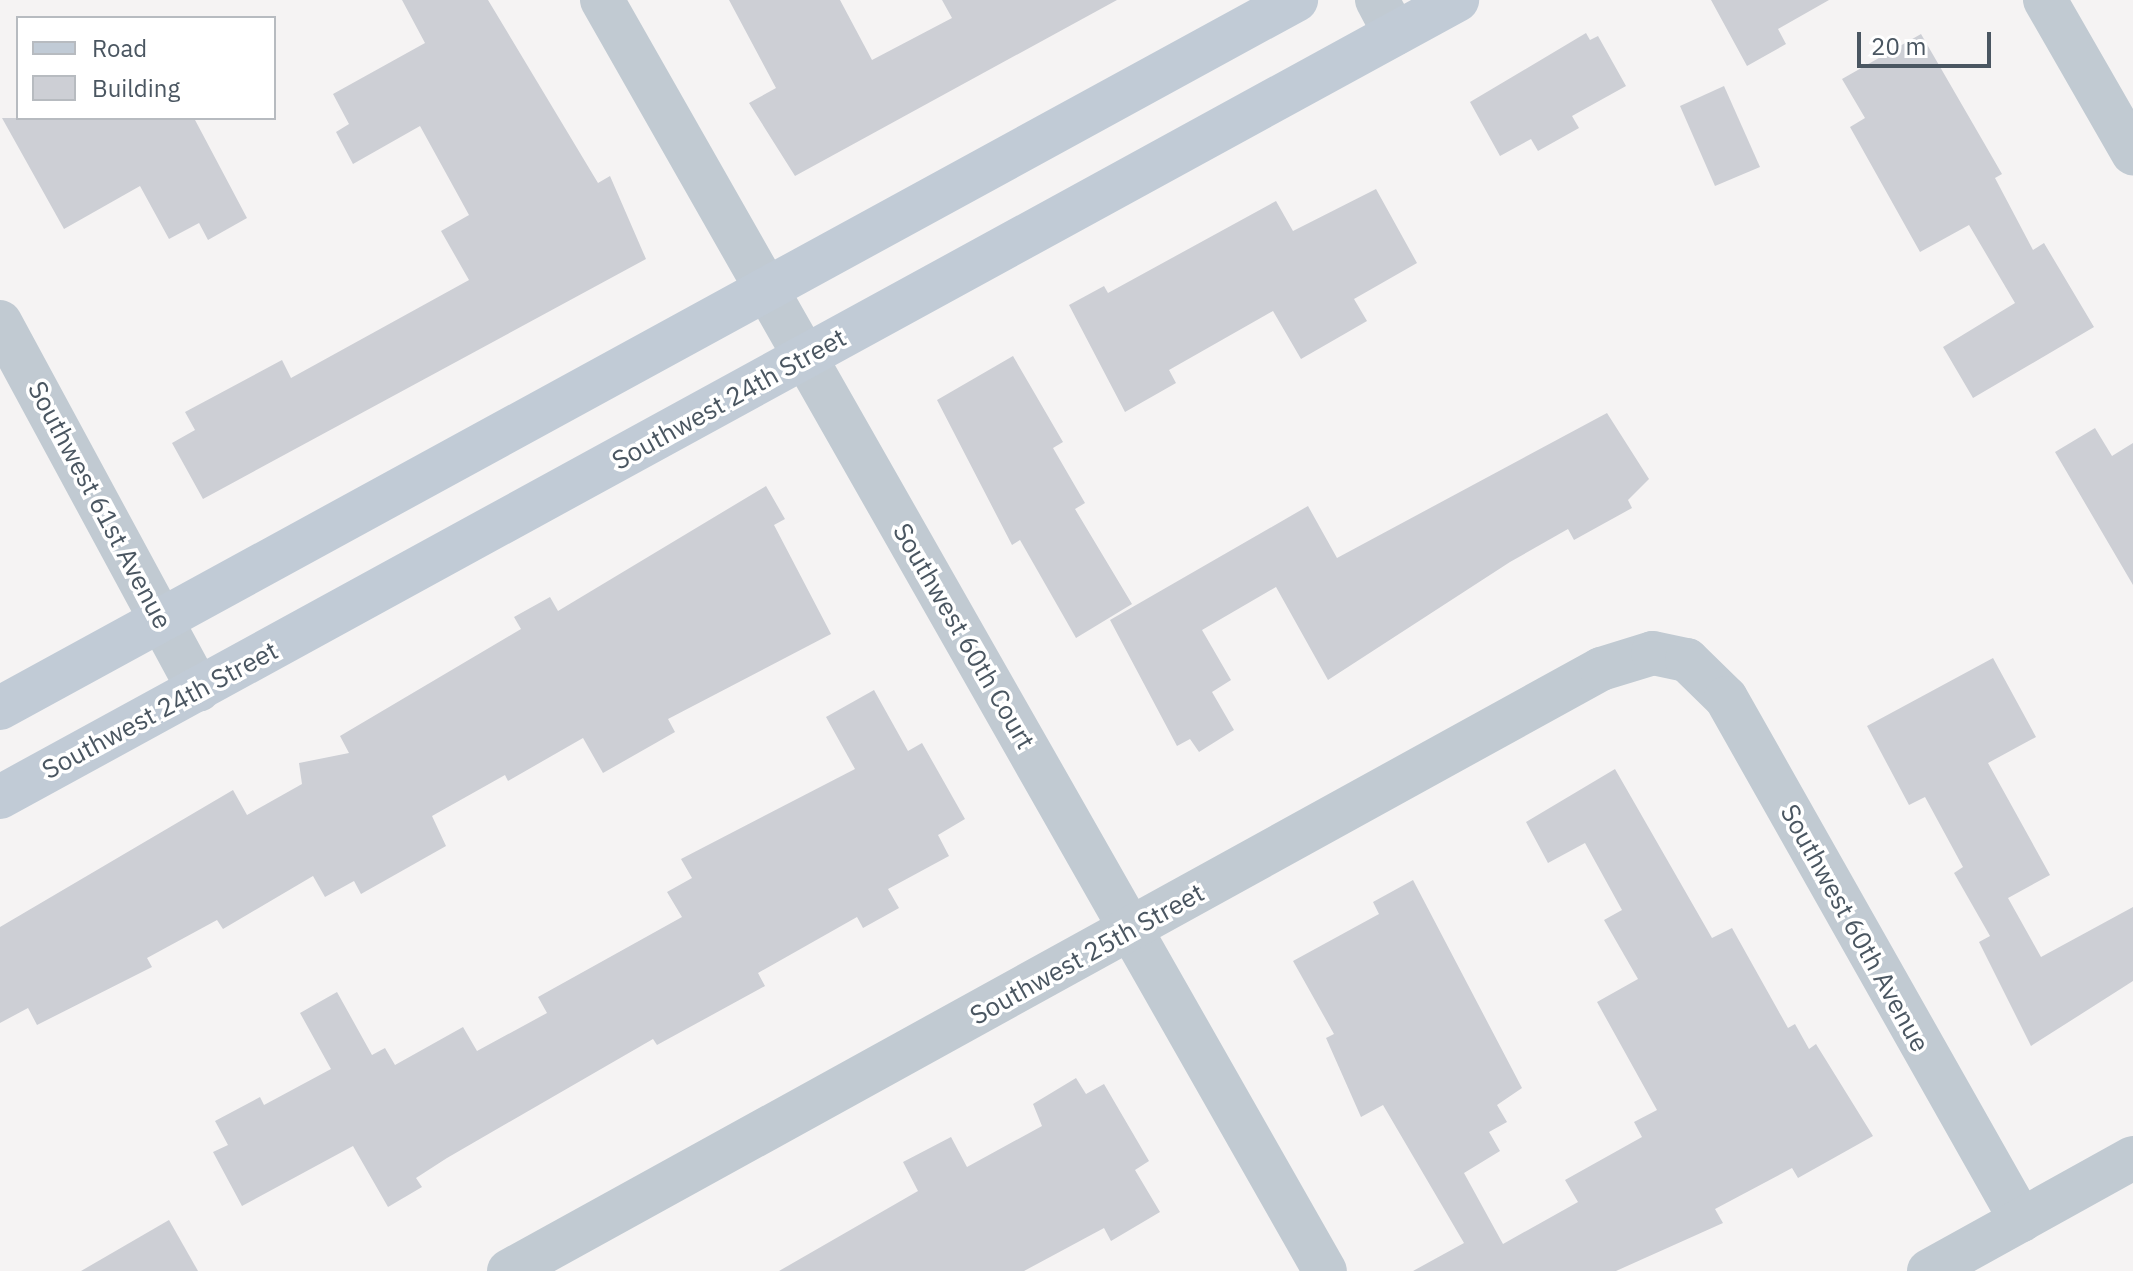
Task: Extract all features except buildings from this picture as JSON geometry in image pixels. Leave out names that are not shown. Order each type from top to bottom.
[{"type":"main road","points":[[0,708],[765,293],[1296,0]]},
{"type":"main road","name":"Southwest 24th Street","points":[[0,797],[804,358],[1386,17],[1457,0]]},
{"type":"street","name":"Southwest 60th Court","points":[[602,0],[765,293],[1325,1271]]},
{"type":"street","points":[[2045,0],[2133,153]]},
{"type":"street","name":"Southwest 61st Avenue","points":[[0,322],[199,690]]},
{"type":"street","name":"Southwest 25th Street","points":[[509,1271],[1601,669],[1638,655],[1671,655]]},
{"type":"street","name":"Southwest 60th Avenue","points":[[1671,655],[1700,669],[1726,698],[2021,1220]]},
{"type":"street","points":[[1929,1271],[2133,1158]]}]
